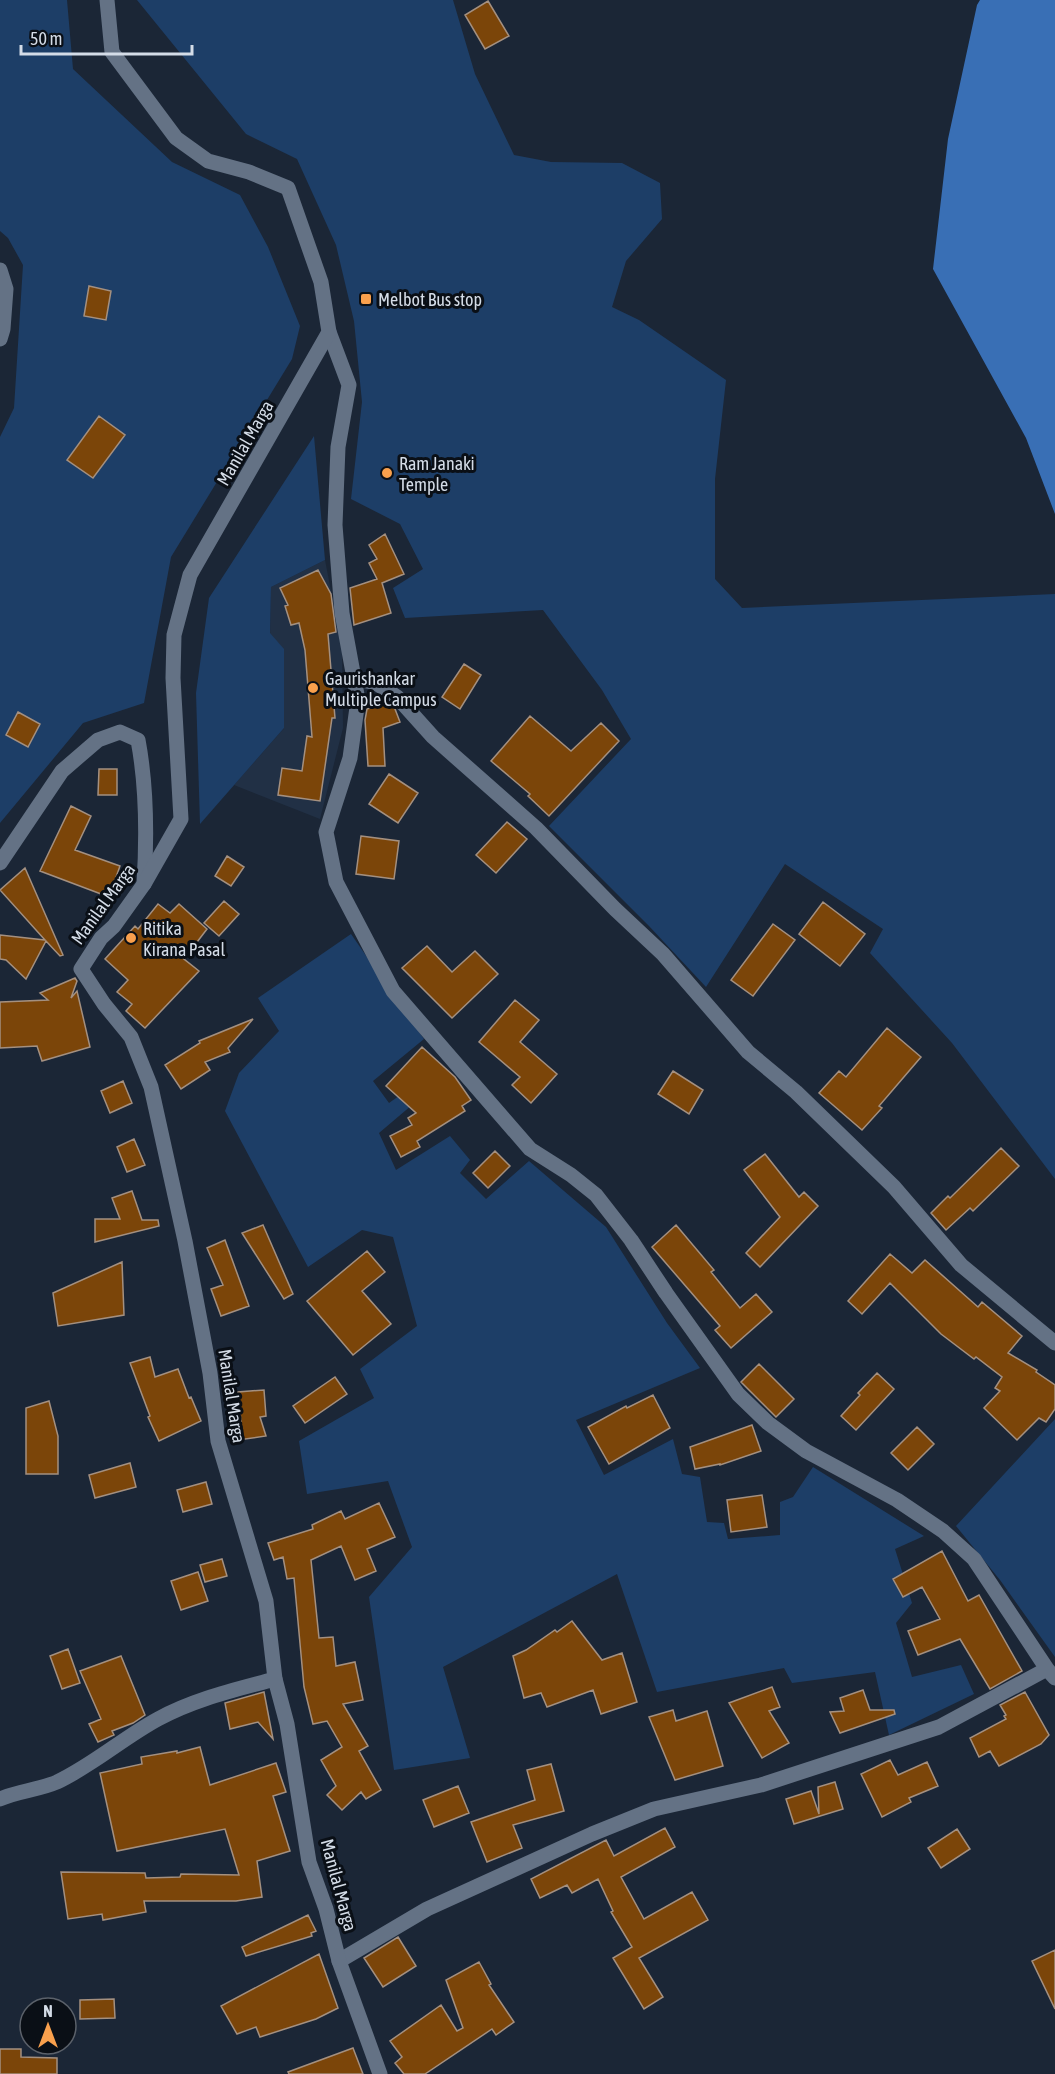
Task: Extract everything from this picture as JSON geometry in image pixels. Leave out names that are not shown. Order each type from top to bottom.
[{"type":"street","points":[[107,0],[112,52],[176,138],[208,161],[249,172],[288,188],[321,282],[329,332],[349,385],[338,447],[335,525],[342,613],[352,678],[358,700],[350,758],[326,832],[336,882],[393,991],[530,1149],[571,1175],[596,1195],[631,1240],[738,1394],[768,1423],[806,1451],[897,1500],[943,1530],[974,1559],[1051,1673],[939,1727],[761,1785],[654,1809],[592,1834],[427,1910],[339,1961]]},
{"type":"street","points":[[0,270],[6,289],[0,339]]},
{"type":"street","name":"Manilal Marga","points":[[329,332],[190,576],[174,635],[173,678],[181,819],[144,884],[114,926],[101,938],[81,969],[104,1004],[130,1037],[151,1087],[185,1241],[210,1373],[218,1441],[266,1601],[275,1679],[287,1724],[309,1862],[326,1909],[339,1961],[380,2074]]},
{"type":"street","points":[[352,678],[376,683],[397,697],[433,737],[536,828],[615,909],[663,954],[748,1052],[796,1092],[894,1187],[961,1265],[1055,1343]]},
{"type":"street","points":[[0,863],[62,771],[98,740],[120,732],[138,740],[143,768],[147,834],[144,884]]},
{"type":"street","points":[[0,1799],[55,1784],[91,1765],[114,1746],[159,1718],[208,1697],[275,1679]]},
{"type":"shaded area","points":[[0,0],[67,0],[73,69],[172,162],[240,195],[268,247],[300,326],[292,359],[171,557],[144,703],[83,723],[0,823],[0,437],[14,408],[23,265],[8,238],[0,231]]},
{"type":"shaded area","points":[[137,0],[453,0],[475,74],[514,155],[551,162],[622,163],[660,183],[662,219],[626,261],[612,307],[639,320],[726,380],[715,479],[715,579],[742,608],[1055,594],[1055,1179],[952,1043],[870,953],[883,929],[785,864],[706,987],[549,826],[631,739],[602,690],[543,610],[405,618],[393,588],[423,569],[400,524],[351,499],[362,402],[354,321],[336,245],[297,159],[246,134]]},
{"type":"shaded area","points":[[980,0],[1055,0],[1055,514],[1026,438],[933,269],[948,139],[977,5]]},
{"type":"shaded area","points":[[314,436],[325,560],[271,587],[270,633],[284,649],[284,728],[200,824],[196,693],[209,598]]},
{"type":"shaded area","name":"Gaurishankar Multiple Campus","points":[[325,560],[342,648],[343,728],[320,819],[234,785],[284,728],[270,634],[271,587]]},
{"type":"shaded area","points":[[351,934],[424,1039],[373,1081],[389,1103],[403,1093],[412,1105],[379,1133],[396,1170],[450,1136],[470,1160],[460,1173],[486,1199],[529,1161],[606,1227],[667,1323],[700,1368],[576,1420],[604,1475],[673,1439],[682,1474],[700,1477],[707,1522],[724,1523],[728,1539],[780,1535],[780,1502],[793,1497],[813,1467],[924,1536],[895,1549],[912,1603],[896,1623],[912,1677],[961,1665],[974,1694],[889,1735],[875,1672],[792,1683],[784,1668],[657,1692],[617,1574],[443,1667],[470,1758],[394,1770],[369,1597],[412,1547],[388,1481],[307,1494],[299,1441],[374,1398],[360,1369],[417,1326],[393,1237],[362,1230],[308,1267],[225,1111],[239,1073],[279,1031],[258,998]]},
{"type":"shaded area","points":[[1055,1419],[1055,1657],[1000,1580],[956,1526]]},
{"type":"building","points":[[488,1],[509,36],[485,49],[465,15]]},
{"type":"building","points":[[89,286],[111,291],[106,320],[84,316]]},
{"type":"building","points":[[99,416],[125,435],[93,478],[67,460]]},
{"type":"building","points":[[385,534],[404,574],[382,583],[391,613],[354,625],[350,588],[377,579],[369,563],[377,559],[369,545]]},
{"type":"building","points":[[318,570],[331,594],[336,632],[328,634],[335,718],[332,718],[320,801],[278,795],[282,768],[302,771],[307,736],[312,737],[305,650],[299,623],[291,625],[285,606],[288,605],[280,588]]},
{"type":"building","points":[[464,664],[481,675],[460,709],[442,697]]},
{"type":"building","points":[[386,702],[395,709],[400,722],[383,728],[385,766],[368,766],[365,720],[367,709]]},
{"type":"building","points":[[18,712],[40,724],[28,747],[6,735]]},
{"type":"building","points":[[530,716],[571,751],[601,723],[619,741],[549,816],[528,796],[530,794],[491,761]]},
{"type":"building","points":[[99,769],[117,769],[117,795],[98,795]]},
{"type":"building","points":[[389,774],[418,793],[398,823],[369,804]]},
{"type":"building","points":[[71,806],[91,816],[75,850],[120,866],[109,897],[40,871]]},
{"type":"building","points":[[507,822],[527,839],[496,873],[476,855]]},
{"type":"building","points":[[361,836],[399,841],[394,879],[356,874]]},
{"type":"building","points":[[227,856],[244,867],[231,886],[215,876]]},
{"type":"building","points":[[25,868],[63,955],[60,956],[46,941],[26,979],[6,960],[0,959],[0,935],[45,940],[0,890]]},
{"type":"building","points":[[224,901],[239,914],[219,936],[204,923]]},
{"type":"building","points":[[823,902],[865,934],[840,966],[799,934]]},
{"type":"building","points":[[158,904],[170,913],[179,904],[207,929],[184,959],[199,971],[145,1028],[126,1011],[132,1004],[117,992],[128,980],[105,959],[135,926],[138,929]]},
{"type":"building","points":[[773,924],[795,940],[753,996],[731,980]]},
{"type":"building","points":[[427,946],[452,972],[475,951],[498,974],[452,1018],[402,968]]},
{"type":"building","points":[[75,978],[77,981],[71,998],[77,991],[90,1047],[42,1061],[37,1046],[0,1048],[0,1002],[48,1000],[40,993]]},
{"type":"building","points":[[515,1000],[539,1020],[520,1042],[557,1074],[531,1103],[512,1085],[520,1077],[479,1042]]},
{"type":"building","points":[[253,1019],[228,1048],[230,1052],[205,1062],[210,1070],[181,1089],[165,1065],[200,1043],[199,1041]]},
{"type":"building","points":[[887,1028],[921,1057],[879,1106],[882,1108],[862,1130],[819,1093],[839,1071],[846,1077]]},
{"type":"building","points":[[422,1047],[455,1077],[471,1100],[462,1106],[465,1111],[417,1141],[420,1147],[401,1157],[390,1136],[412,1125],[408,1118],[416,1113],[386,1086]]},
{"type":"building","points":[[673,1071],[703,1090],[689,1114],[658,1094]]},
{"type":"building","points":[[123,1081],[132,1103],[110,1113],[101,1091]]},
{"type":"building","points":[[134,1139],[145,1165],[127,1172],[117,1147]]},
{"type":"building","points":[[1001,1148],[1019,1166],[973,1211],[970,1208],[946,1230],[931,1213],[948,1196],[950,1198]]},
{"type":"building","points":[[495,1151],[510,1166],[488,1188],[473,1173]]},
{"type":"building","points":[[765,1154],[799,1197],[804,1192],[818,1206],[760,1267],[746,1253],[780,1217],[744,1170]]},
{"type":"building","points":[[132,1191],[142,1220],[158,1220],[159,1226],[95,1242],[95,1219],[120,1219],[112,1198]]},
{"type":"building","points":[[263,1225],[293,1294],[284,1299],[242,1233]]},
{"type":"building","points":[[676,1225],[714,1270],[711,1272],[740,1308],[756,1294],[772,1312],[731,1348],[715,1330],[720,1326],[652,1247]]},
{"type":"building","points":[[225,1240],[249,1306],[221,1316],[211,1289],[223,1285],[207,1248]]},
{"type":"building","points":[[367,1251],[385,1272],[362,1291],[391,1324],[353,1355],[307,1301]]},
{"type":"building","points":[[890,1254],[912,1273],[925,1260],[978,1307],[982,1302],[1022,1336],[1008,1353],[1037,1370],[1036,1372],[1055,1385],[1055,1409],[1046,1422],[1039,1418],[1017,1440],[984,1408],[1000,1391],[995,1388],[1002,1377],[941,1334],[890,1283],[862,1314],[848,1301]]},
{"type":"building","points":[[122,1262],[124,1315],[58,1326],[53,1293]]},
{"type":"building","points":[[150,1357],[155,1377],[178,1369],[201,1421],[159,1441],[148,1417],[150,1416],[130,1363]]},
{"type":"building","points":[[759,1364],[794,1399],[776,1417],[741,1382]]},
{"type":"building","points":[[877,1373],[894,1389],[856,1430],[841,1416]]},
{"type":"building","points":[[335,1377],[347,1394],[305,1423],[293,1406]]},
{"type":"building","points":[[264,1390],[266,1416],[260,1417],[266,1436],[238,1440],[235,1423],[241,1422],[238,1392]]},
{"type":"building","points":[[653,1395],[670,1428],[609,1464],[588,1427],[626,1406],[627,1408]]},
{"type":"building","points":[[49,1401],[58,1436],[58,1474],[26,1474],[26,1408]]},
{"type":"building","points":[[752,1425],[761,1451],[720,1465],[695,1469],[690,1447]]},
{"type":"building","points":[[917,1427],[934,1444],[908,1470],[891,1453]]},
{"type":"building","points":[[130,1463],[136,1487],[95,1498],[89,1475]]},
{"type":"building","points":[[206,1482],[212,1504],[183,1512],[177,1490]]},
{"type":"building","points":[[762,1495],[767,1527],[731,1532],[727,1500]]},
{"type":"building","points":[[379,1503],[395,1537],[367,1549],[376,1571],[355,1580],[341,1546],[311,1560],[319,1638],[333,1637],[336,1666],[355,1662],[363,1700],[343,1704],[368,1746],[359,1751],[381,1790],[366,1799],[361,1792],[342,1810],[327,1795],[336,1786],[321,1760],[342,1747],[327,1721],[313,1724],[304,1687],[294,1578],[287,1579],[283,1557],[274,1560],[268,1543],[313,1529],[312,1525],[341,1511],[345,1519]]},
{"type":"building","points":[[942,1551],[968,1601],[979,1595],[1022,1671],[990,1689],[960,1639],[918,1655],[908,1631],[940,1619],[922,1587],[903,1597],[893,1579]]},
{"type":"building","points":[[222,1559],[227,1576],[205,1582],[200,1565]]},
{"type":"building","points":[[198,1572],[208,1601],[181,1610],[171,1581]]},
{"type":"building","points":[[572,1621],[602,1660],[622,1653],[637,1702],[601,1714],[593,1690],[547,1707],[541,1693],[524,1698],[513,1656],[555,1630],[557,1632]]},
{"type":"building","points":[[68,1649],[80,1683],[62,1689],[50,1656]]},
{"type":"building","points":[[121,1656],[145,1715],[133,1723],[112,1731],[114,1735],[98,1742],[89,1724],[101,1719],[80,1671]]},
{"type":"building","points":[[772,1687],[780,1707],[769,1711],[789,1743],[762,1758],[729,1703]]},
{"type":"building","points":[[863,1690],[870,1710],[894,1710],[895,1714],[840,1733],[830,1712],[844,1711],[840,1698]]},
{"type":"building","points":[[264,1692],[273,1739],[258,1722],[230,1729],[225,1703]]},
{"type":"building","points":[[1025,1692],[1049,1735],[1041,1744],[999,1766],[990,1751],[979,1757],[970,1738],[1006,1719],[1000,1705]]},
{"type":"building","points":[[673,1710],[676,1721],[707,1711],[723,1766],[675,1780],[649,1717]]},
{"type":"building","points":[[200,1747],[210,1785],[276,1763],[286,1792],[273,1796],[290,1851],[257,1861],[262,1897],[236,1901],[144,1901],[146,1912],[103,1920],[102,1914],[68,1919],[61,1872],[145,1873],[146,1878],[180,1877],[181,1874],[239,1875],[225,1829],[117,1851],[100,1773],[142,1764],[141,1757],[177,1751],[177,1753]]},
{"type":"building","points":[[890,1760],[898,1775],[927,1762],[938,1786],[909,1798],[911,1802],[882,1817],[861,1774]]},
{"type":"building","points":[[551,1764],[564,1811],[513,1825],[522,1848],[487,1862],[471,1822],[535,1800],[527,1770]]},
{"type":"building","points":[[835,1782],[843,1809],[794,1824],[786,1799],[811,1791],[819,1814],[818,1787]]},
{"type":"building","points":[[458,1786],[469,1813],[434,1827],[423,1800]]},
{"type":"building","points":[[665,1828],[675,1847],[621,1877],[644,1919],[692,1892],[708,1920],[639,1958],[663,1997],[644,2009],[613,1958],[632,1947],[611,1912],[613,1911],[598,1879],[572,1893],[567,1885],[540,1898],[531,1879],[606,1840],[614,1856]]},
{"type":"building","points":[[957,1829],[970,1849],[941,1868],[928,1848]]},
{"type":"building","points":[[308,1915],[316,1931],[311,1933],[312,1936],[246,1956],[242,1947]]},
{"type":"building","points":[[398,1937],[416,1966],[383,1987],[364,1958]]},
{"type":"building","points":[[1055,1950],[1055,2009],[1032,1961]]},
{"type":"building","points":[[319,1954],[338,2008],[316,2019],[260,2037],[256,2027],[237,2034],[221,2006]]},
{"type":"building","points":[[479,1962],[491,1984],[489,1985],[514,2022],[496,2035],[492,2029],[425,2074],[404,2074],[395,2063],[402,2057],[390,2041],[441,2005],[457,2031],[463,2028],[446,1980]]},
{"type":"building","points":[[114,1999],[115,2018],[80,2019],[80,2000]]},
{"type":"building","points":[[353,2048],[363,2074],[289,2074],[288,2072]]},
{"type":"building","points":[[0,2049],[18,2049],[18,2056],[21,2057],[57,2058],[57,2074],[0,2074]]},
{"type":"place","name":"Melbot Bus stop","points":[[366,299]]},
{"type":"place","name":"Ram Janaki Temple","points":[[387,473]]},
{"type":"place","name":"Gaurishankar Multiple Campus","points":[[313,688]]},
{"type":"place","name":"Ritika Kirana Pasal","points":[[131,938]]}]
